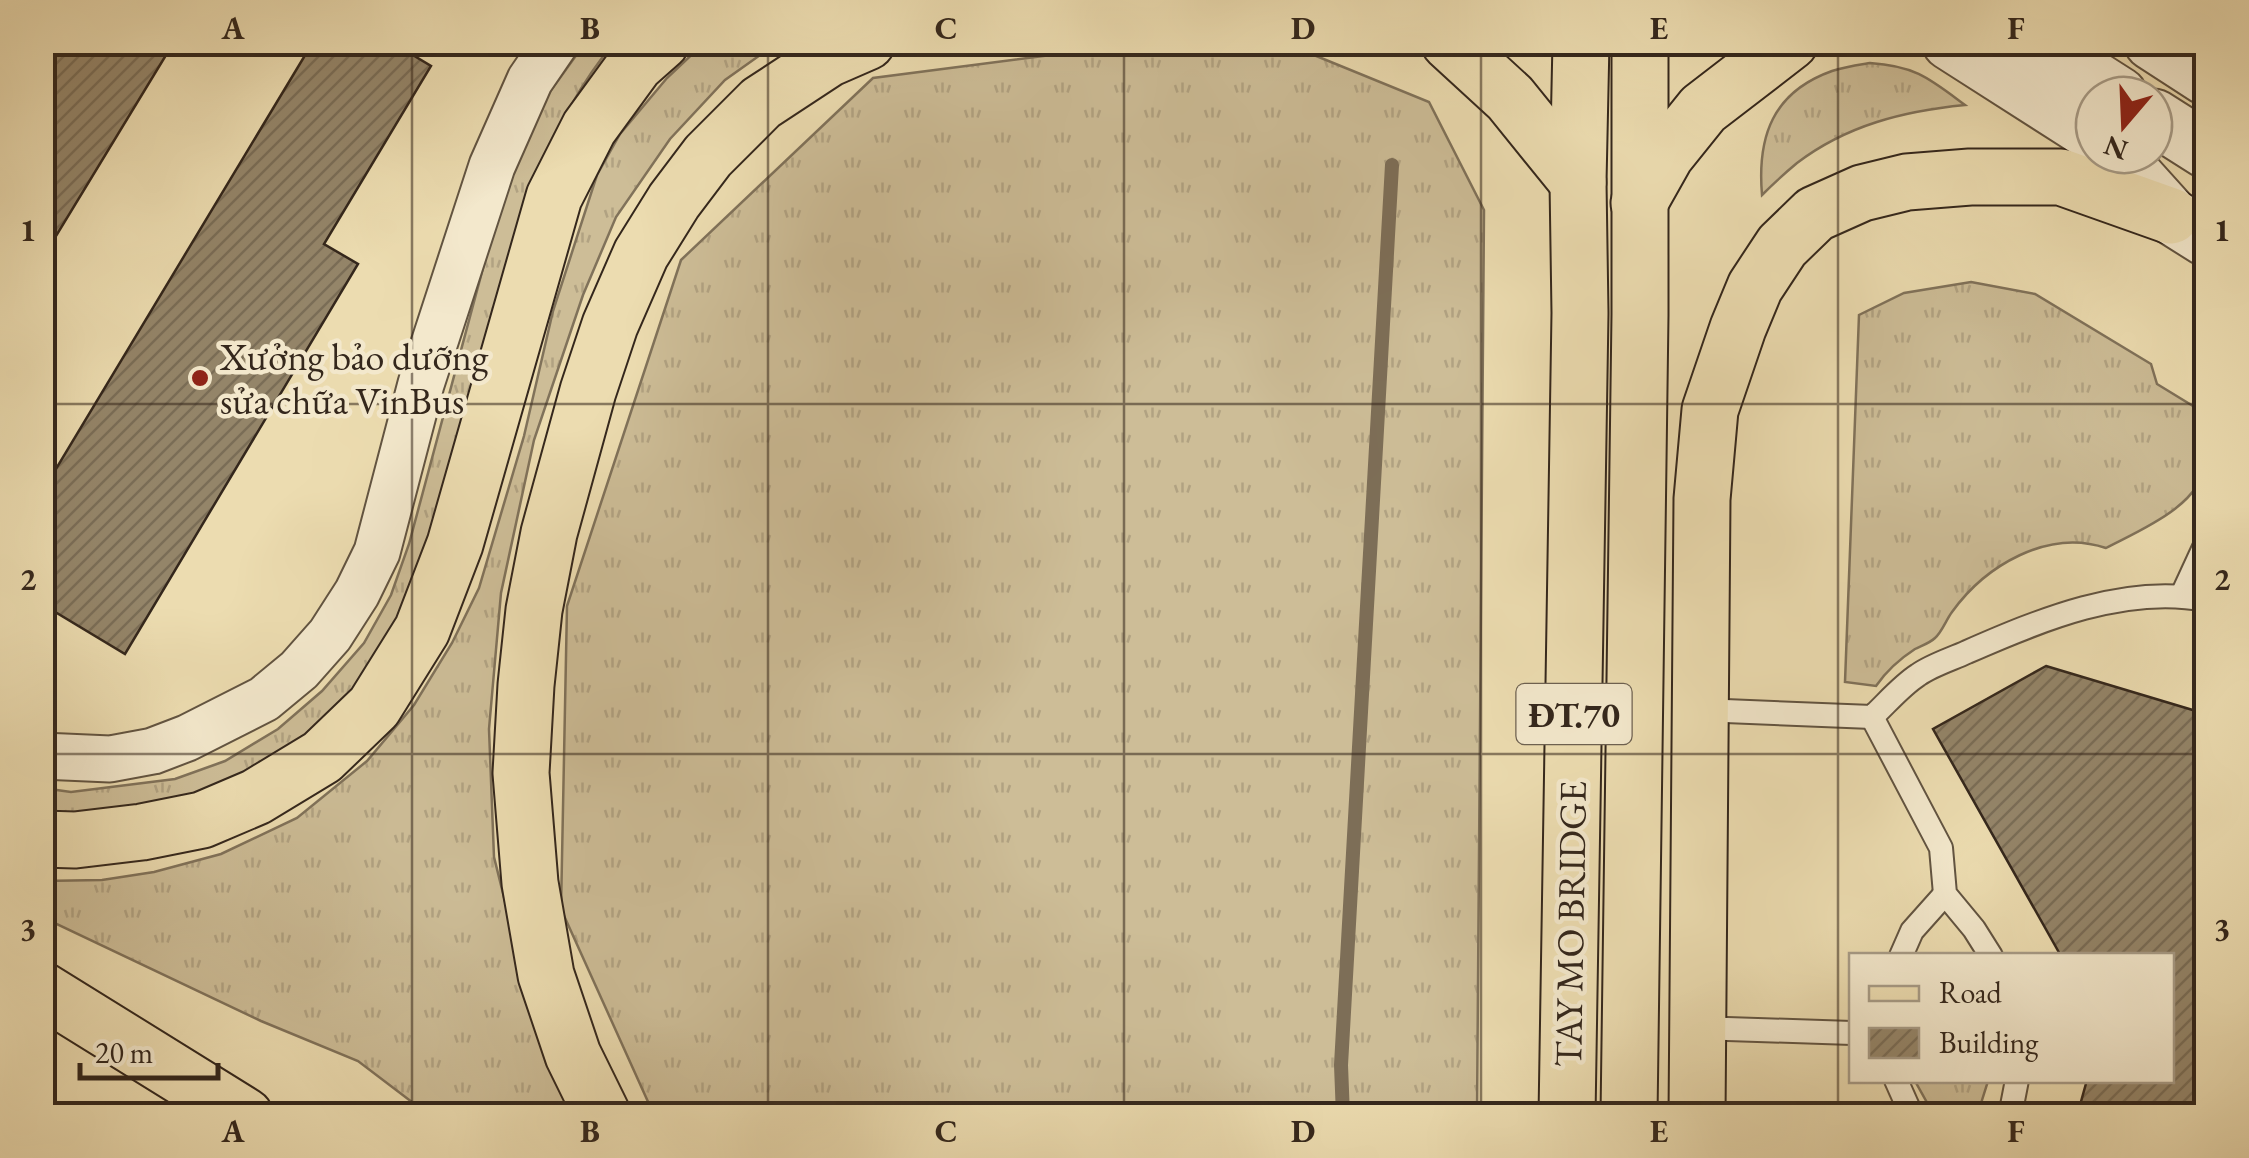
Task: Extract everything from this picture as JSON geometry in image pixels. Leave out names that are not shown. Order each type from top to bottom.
[{"type":"main road","points":[[42,840],[142,832],[202,820],[256,797],[322,757],[374,707],[422,630],[456,544],[554,197],[589,128],[635,65],[661,42]]},
{"type":"main road","points":[[604,1116],[573,1055],[546,975],[530,883],[521,772],[534,610],[549,533],[610,325],[641,254],[674,201],[708,156],[762,103],[828,59],[867,42]]},
{"type":"main road","points":[[1449,42],[1510,98],[1578,182]]},
{"type":"main road","name":"ĐT.70","points":[[1578,182],[1581,42]]},
{"type":"main road","name":"ĐT.70","points":[[1640,42],[1640,203]]},
{"type":"main road","points":[[1640,203],[1666,155],[1703,110],[1790,42]]},
{"type":"main road","points":[[1697,1116],[1702,499],[1710,410],[1755,286],[1782,246],[1814,214],[1862,193],[1907,182],[1970,176],[2061,178],[2189,227]]},
{"type":"main road","name":"TAY MO BRIDGE","points":[[1568,1116],[1580,313],[1578,182]]},
{"type":"main road","name":"TAY MO BRIDGE","points":[[1630,1116],[1640,203]]},
{"type":"main road","points":[[42,990],[245,1116]]},
{"type":"street","points":[[42,756],[110,759],[187,738],[264,699],[299,670],[330,634],[357,593],[377,552],[421,384],[492,166],[530,80],[556,42]]},
{"type":"street","points":[[1950,42],[2074,121]]},
{"type":"street","points":[[2036,42],[2088,75]]},
{"type":"street","points":[[2152,42],[2206,77]]},
{"type":"street","points":[[2174,130],[2206,150]]},
{"type":"street","points":[[2136,175],[2189,227]]},
{"type":"lane","points":[[2182,595],[2206,544]]},
{"type":"lane","points":[[1700,710],[1872,717],[1919,674],[2058,618],[2122,599],[2182,595],[2206,600]]},
{"type":"lane","points":[[1872,717],[1941,848],[1945,894],[1989,953]]},
{"type":"lane","points":[[1901,953],[1912,931],[1945,894]]},
{"type":"lane","points":[[1697,1028],[1849,1033]]},
{"type":"lane","points":[[1897,1083],[1912,1116]]},
{"type":"lane","points":[[2010,1116],[2016,1083]]},
{"type":"green space","points":[[1282,42],[1429,102],[1484,210],[1477,1115],[654,1115],[561,909],[567,606],[681,260],[873,78],[1145,43]]},
{"type":"green space","points":[[585,43],[614,43],[579,91],[535,179],[411,609],[332,723],[210,796],[43,823],[42,788],[71,792],[175,779],[225,761],[278,729],[322,691],[364,643],[391,595],[409,544],[501,201],[544,100]]},
{"type":"green space","points":[[704,43],[777,43],[725,80],[670,139],[616,217],[583,295],[534,440],[501,593],[489,729],[494,857],[524,978],[577,1115],[429,1115],[358,1061],[261,1021],[46,919],[42,881],[102,880],[154,872],[221,854],[297,818],[367,761],[414,705],[452,643],[479,588],[524,436],[553,311],[597,175],[620,134],[667,78]]},
{"type":"green space","points":[[1870,63],[1922,75],[1965,105],[1898,116],[1856,130],[1797,163],[1762,195],[1766,135],[1783,104],[1812,80]]},
{"type":"green space","points":[[1971,282],[2035,294],[2151,364],[2157,384],[2206,414],[2207,456],[2202,478],[2167,515],[2106,548],[2062,543],[2040,547],[2000,566],[1966,595],[1935,638],[1898,661],[1876,686],[1845,682],[1859,315],[1904,293]]},
{"type":"green space","points":[[1916,1083],[1987,1083],[1977,1116],[1934,1115]]},
{"type":"building","points":[[53,42],[174,42],[42,259],[42,60]]},
{"type":"building","name":"Xưởng bảo dưỡng sửa chữa VinBus","points":[[313,42],[391,42],[431,66],[324,244],[358,264],[125,654],[42,604],[42,492]]},
{"type":"building","points":[[2046,666],[2206,714],[2206,1116],[2077,1116],[2086,1083],[2174,1083],[2174,953],[2059,953],[1933,729]]},
{"type":"waterway","points":[[1343,1116],[1341,1065],[1392,165]]},
{"type":"place","name":"Xưởng bảo dưỡng sửa chữa VinBus","points":[[200,378]]}]
